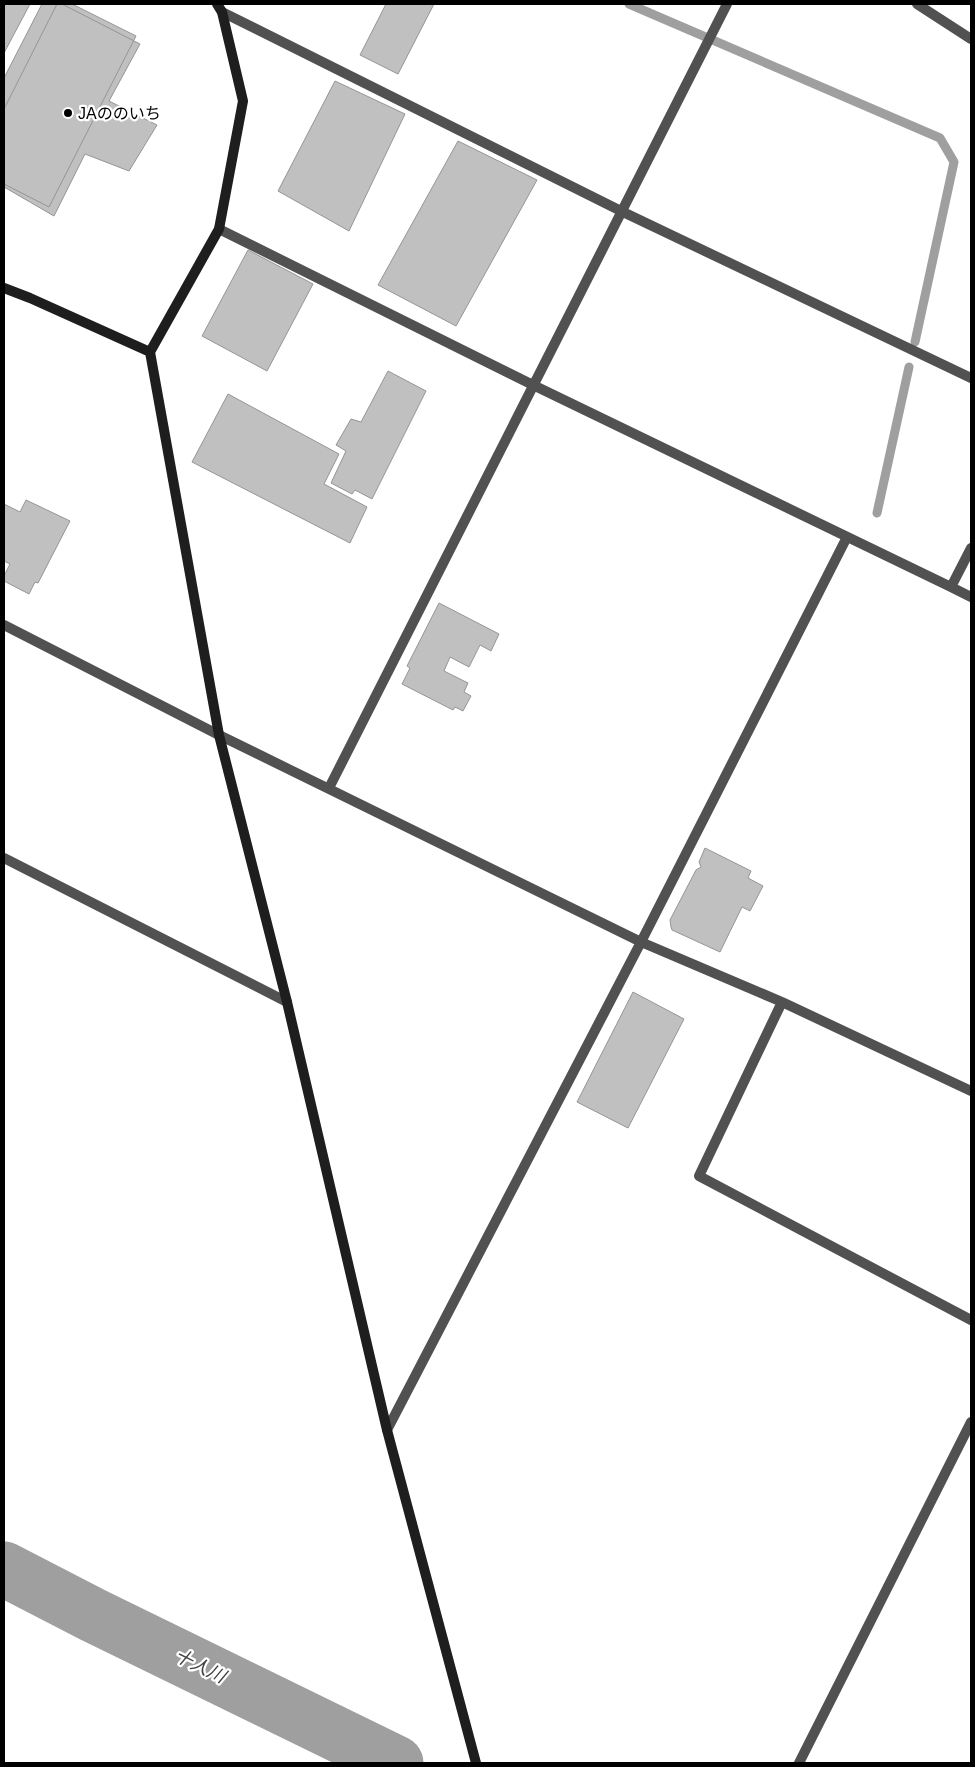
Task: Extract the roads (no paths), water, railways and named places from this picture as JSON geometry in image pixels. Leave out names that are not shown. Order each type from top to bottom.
[{"type":"street","points":[[329,788],[727,4]]},
{"type":"street","points":[[917,4],[971,39]]},
{"type":"street","points":[[219,8],[623,212],[971,378]]},
{"type":"street","points":[[219,8],[243,101],[219,229],[150,352],[219,735],[287,1002],[387,1430],[476,1763]]},
{"type":"street","points":[[219,229],[533,385],[971,597]]},
{"type":"street","points":[[4,288],[150,352]]},
{"type":"street","points":[[387,1430],[641,942],[847,537]]},
{"type":"street","points":[[950,587],[971,548]]},
{"type":"street","points":[[4,625],[219,735],[641,942],[782,1002],[971,1091]]},
{"type":"street","points":[[4,858],[287,1002]]},
{"type":"street","points":[[782,1002],[699,1176],[971,1320]]},
{"type":"street","points":[[799,1763],[971,1422]]},
{"type":"waterway","points":[[629,4],[940,138],[954,162],[915,342]]},
{"type":"waterway","points":[[877,513],[909,367]]},
{"type":"waterway","name":"十人川","points":[[4,1569],[93,1615],[396,1763]]},
{"type":"place","name":"JAののいち","points":[[68,113]]}]
